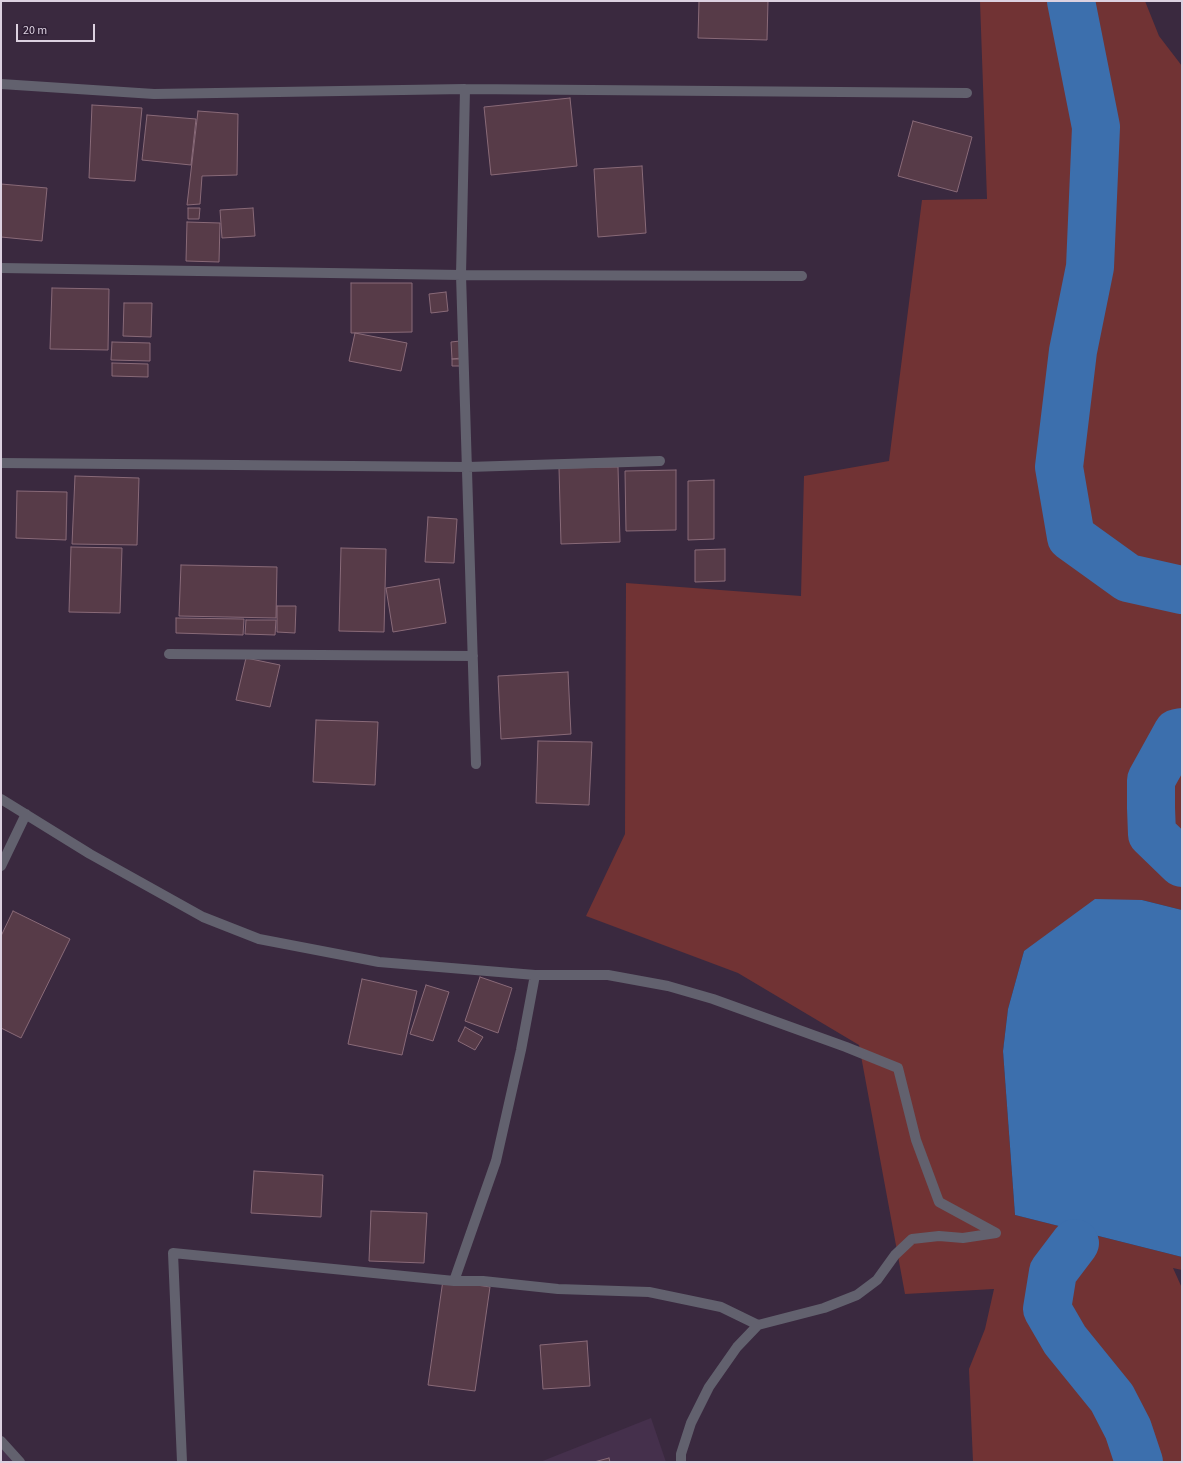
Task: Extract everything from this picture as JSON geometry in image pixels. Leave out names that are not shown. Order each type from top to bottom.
[{"type":"street","points":[[1,84],[154,94],[465,89],[967,93]]},
{"type":"street","points":[[465,89],[461,275],[476,764]]},
{"type":"street","points":[[1,268],[461,275],[802,276]]},
{"type":"street","points":[[1,463],[468,467],[660,462]]},
{"type":"street","points":[[169,654],[473,656]]},
{"type":"street","points":[[1,799],[90,854],[203,917],[260,938],[379,962],[535,975],[608,975],[668,986],[712,999],[846,1047],[898,1068],[916,1140],[939,1202],[996,1233],[963,1238],[939,1236],[912,1239],[895,1255],[876,1280],[858,1295],[824,1308],[758,1325],[737,1347],[709,1387],[691,1423],[681,1454],[681,1462]]},
{"type":"street","points":[[1,866],[26,814]]},
{"type":"street","points":[[454,1281],[496,1161],[521,1050],[535,975]]},
{"type":"street","points":[[182,1462],[173,1253],[454,1281],[483,1281],[558,1289],[650,1292],[721,1307],[758,1325]]},
{"type":"street","points":[[1,1441],[20,1462]]},
{"type":"shaded area","points":[[980,1],[1145,1],[1159,36],[1182,66],[1182,910],[1142,900],[1024,951],[1008,1009],[1003,1051],[1015,1215],[1182,1257],[1182,1270],[1173,1268],[1182,1288],[1182,1462],[973,1462],[969,1369],[985,1329],[994,1289],[905,1294],[859,1045],[738,973],[586,916],[625,834],[626,583],[801,596],[804,476],[889,461],[922,200],[987,199]]},
{"type":"shaded area","points":[[651,1418],[666,1462],[540,1462]]},
{"type":"shaded area","points":[[1,1448],[18,1462],[1,1462]]},
{"type":"water","points":[[1095,899],[1142,900],[1182,910],[1182,1257],[1015,1215],[1003,1051],[1008,1009],[1024,951]]},
{"type":"building","points":[[699,1],[768,1],[767,40],[698,38]]},
{"type":"building","points":[[570,98],[577,166],[491,175],[484,107]]},
{"type":"building","points":[[92,105],[142,108],[135,181],[89,178]]},
{"type":"building","points":[[198,111],[238,114],[237,175],[202,176],[200,204],[187,205]]},
{"type":"building","points":[[147,115],[196,119],[191,165],[142,160]]},
{"type":"building","points":[[913,121],[972,137],[957,192],[898,176]]},
{"type":"building","points":[[642,166],[646,233],[598,237],[594,169]]},
{"type":"building","points":[[1,184],[47,188],[42,241],[1,237]]},
{"type":"building","points":[[188,208],[200,208],[199,219],[188,219]]},
{"type":"building","points":[[253,208],[255,236],[222,238],[220,210]]},
{"type":"building","points":[[187,222],[220,223],[219,262],[186,261]]},
{"type":"building","points":[[351,283],[412,283],[412,332],[351,333]]},
{"type":"building","points":[[52,288],[109,289],[108,350],[50,349]]},
{"type":"building","points":[[446,292],[448,311],[431,313],[429,294]]},
{"type":"building","points":[[124,303],[152,303],[151,337],[123,336]]},
{"type":"building","points":[[355,333],[407,343],[401,371],[349,361]]},
{"type":"building","points":[[460,341],[461,358],[452,359],[451,342]]},
{"type":"building","points":[[112,342],[150,343],[150,361],[111,360]]},
{"type":"building","points":[[452,359],[460,359],[460,366],[452,366]]},
{"type":"building","points":[[112,363],[148,364],[148,377],[112,376]]},
{"type":"building","points":[[618,467],[620,542],[561,544],[559,468]]},
{"type":"building","points":[[676,470],[676,530],[626,531],[625,471]]},
{"type":"building","points":[[75,476],[139,478],[137,545],[72,544]]},
{"type":"building","points":[[714,480],[714,539],[688,540],[688,481]]},
{"type":"building","points":[[17,491],[67,492],[66,540],[16,538]]},
{"type":"building","points":[[428,517],[457,519],[454,563],[425,562]]},
{"type":"building","points":[[71,547],[122,548],[120,613],[69,612]]},
{"type":"building","points":[[341,548],[386,549],[384,632],[339,631]]},
{"type":"building","points":[[725,549],[725,581],[695,582],[695,550]]},
{"type":"building","points":[[181,565],[277,567],[276,618],[179,616]]},
{"type":"building","points":[[439,579],[446,623],[393,632],[386,588]]},
{"type":"building","points":[[277,606],[296,606],[295,633],[277,632]]},
{"type":"building","points":[[176,618],[244,619],[243,635],[176,633]]},
{"type":"building","points":[[246,620],[276,620],[275,635],[245,634]]},
{"type":"building","points":[[246,658],[280,665],[270,707],[236,700]]},
{"type":"building","points":[[568,672],[571,734],[501,739],[498,676]]},
{"type":"building","points":[[316,720],[378,722],[375,785],[313,782]]},
{"type":"building","points":[[538,741],[592,742],[589,805],[536,803]]},
{"type":"building","points":[[13,911],[70,939],[21,1038],[1,1028],[1,936]]},
{"type":"building","points":[[480,977],[512,988],[498,1033],[465,1021]]},
{"type":"building","points":[[362,979],[417,991],[402,1055],[348,1044]]},
{"type":"building","points":[[426,985],[449,992],[433,1041],[410,1034]]},
{"type":"building","points":[[465,1027],[483,1037],[475,1050],[458,1041]]},
{"type":"building","points":[[254,1171],[323,1175],[321,1217],[251,1213]]},
{"type":"building","points":[[371,1211],[427,1213],[424,1263],[369,1261]]},
{"type":"building","points":[[443,1280],[490,1287],[475,1391],[428,1385]]},
{"type":"building","points":[[587,1341],[590,1386],[543,1389],[540,1345]]},
{"type":"building","points":[[609,1458],[610,1462],[594,1462]]},
{"type":"waterway","points":[[1071,1],[1096,127],[1090,267],[1073,351],[1059,467],[1071,537],[1128,578],[1182,590]]},
{"type":"waterway","points":[[1182,732],[1177,733],[1151,780],[1152,834],[1182,863]]},
{"type":"waterway","points":[[1075,1243],[1053,1272],[1047,1309],[1065,1340],[1112,1398],[1128,1429],[1139,1462]]}]
